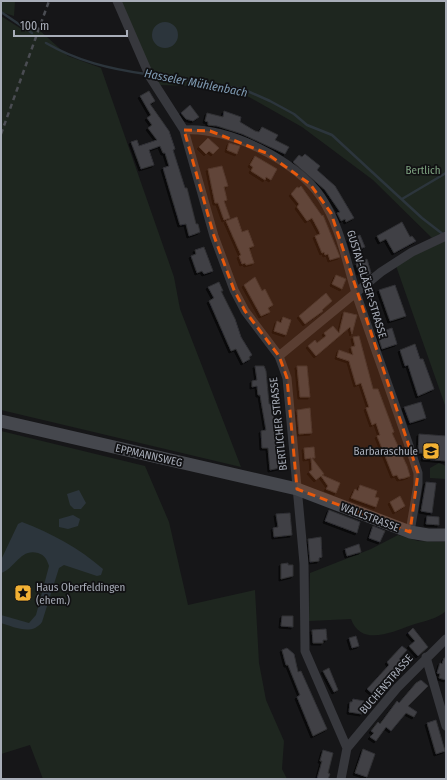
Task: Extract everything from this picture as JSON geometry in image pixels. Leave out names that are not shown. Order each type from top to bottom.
[{"type":"street","name":"BERTLICHER STRASSE","points":[[117,1],[150,77],[184,130],[214,236],[234,290],[245,311],[279,356],[287,378],[304,563],[305,651],[347,748]]},
{"type":"street","name":"GUSTAV-GLÄSER-STRASSE","points":[[184,130],[198,129],[210,131],[249,144],[282,162],[310,184],[331,213],[340,235],[356,293],[418,473],[418,484],[410,532]]},
{"type":"street","points":[[279,356],[395,263],[446,236]]},
{"type":"street","name":"EPPMANNSWEG","points":[[1,421],[297,489]]},
{"type":"street","name":"WALLSTRASSE","points":[[297,489],[410,532],[428,535],[446,535]]},
{"type":"street","name":"BUCHENSTRASSE","points":[[347,748],[397,688],[426,657],[446,639]]},
{"type":"street","points":[[426,657],[446,726]]},
{"type":"street","points":[[341,779],[347,748]]},
{"type":"highlighted area","points":[[184,130],[210,131],[266,153],[310,184],[331,213],[418,473],[410,532],[297,489],[287,378],[279,356],[245,311],[234,290],[214,236]]},
{"type":"green space","points":[[1,1],[15,1],[14,16],[1,12]]},
{"type":"green space","name":"Bertlich","points":[[119,1],[446,1],[446,231],[432,238],[373,180],[302,127],[242,93],[197,86],[156,85]]},
{"type":"green space","points":[[1,16],[23,30],[27,19],[68,56],[101,68],[174,277],[180,309],[241,467],[1,410]]},
{"type":"green space","points":[[446,236],[446,408],[395,263]]},
{"type":"green space","points":[[1,431],[145,466],[169,522],[188,605],[255,590],[259,663],[266,700],[284,741],[282,769],[287,779],[43,779],[30,745],[1,754]]},
{"type":"green space","points":[[439,463],[446,466],[446,479],[430,478],[430,468]]},
{"type":"green space","points":[[398,535],[418,541],[446,542],[446,611],[430,620],[387,634],[378,635],[362,633],[356,628],[351,619],[309,621],[310,573],[371,549]]},
{"type":"shaded area","points":[[165,22],[174,26],[178,35],[174,44],[165,48],[156,44],[152,35],[156,26]]},
{"type":"shaded area","points":[[79,490],[86,503],[81,509],[74,509],[70,505],[67,494]]},
{"type":"shaded area","points":[[73,515],[80,519],[78,526],[68,529],[59,527],[59,519]]},
{"type":"shaded area","points":[[22,522],[44,531],[64,542],[84,554],[103,569],[101,575],[97,576],[64,565],[59,568],[42,622],[33,629],[28,630],[1,623],[1,615],[29,623],[36,615],[49,566],[44,556],[32,552],[22,556],[6,571],[1,573],[1,560],[18,524]]},
{"type":"building","points":[[149,91],[155,101],[150,104],[169,131],[175,149],[173,150],[185,188],[187,188],[196,224],[198,224],[200,232],[189,236],[186,224],[180,225],[163,168],[169,166],[165,153],[163,153],[160,146],[149,150],[154,165],[141,169],[131,142],[137,140],[139,146],[157,140],[148,128],[152,125],[147,118],[151,115],[140,96]]},
{"type":"building","points":[[190,105],[199,117],[193,121],[186,119],[181,113]]},
{"type":"building","points":[[224,111],[241,117],[240,122],[255,131],[259,132],[262,127],[278,135],[275,140],[289,147],[285,154],[242,134],[217,126],[208,125],[208,122],[205,121],[207,113],[223,117]]},
{"type":"building","points":[[208,138],[219,148],[213,154],[209,151],[206,154],[199,147]]},
{"type":"building","points":[[229,143],[240,146],[237,154],[227,150]]},
{"type":"building","points":[[305,154],[320,166],[317,170],[335,186],[354,218],[346,222],[345,219],[341,221],[337,213],[340,212],[325,190],[293,162],[299,155],[302,157]]},
{"type":"building","points":[[255,156],[277,169],[271,180],[266,177],[265,180],[251,171],[253,167],[250,165]]},
{"type":"building","points":[[222,166],[228,186],[224,187],[227,200],[224,201],[230,218],[224,220],[218,203],[215,203],[208,169]]},
{"type":"building","points":[[301,186],[322,216],[323,215],[340,257],[330,260],[328,254],[325,255],[324,252],[322,253],[315,236],[320,234],[319,231],[312,218],[307,221],[297,207],[299,204],[291,194],[297,187],[299,188]]},
{"type":"building","points":[[237,217],[242,232],[248,230],[254,246],[249,248],[254,263],[246,265],[245,263],[242,264],[239,256],[241,255],[226,221]]},
{"type":"building","points":[[402,222],[410,237],[412,236],[416,241],[394,253],[386,239],[380,242],[377,236]]},
{"type":"building","points":[[360,235],[365,247],[357,250],[356,248],[352,249],[349,239]]},
{"type":"building","points":[[204,247],[213,271],[204,274],[202,271],[197,273],[191,256],[196,254],[195,250]]},
{"type":"building","points":[[367,259],[371,273],[367,276],[365,272],[359,273],[356,264]]},
{"type":"building","points":[[336,275],[346,279],[342,289],[332,284]]},
{"type":"building","points":[[255,277],[262,291],[265,289],[273,305],[268,308],[270,312],[261,316],[244,285]]},
{"type":"building","points":[[219,282],[223,291],[221,291],[235,319],[241,337],[252,355],[249,357],[250,359],[243,363],[236,349],[231,351],[209,301],[214,298],[208,287]]},
{"type":"building","points":[[395,285],[406,316],[390,321],[379,290]]},
{"type":"building","points":[[326,293],[332,301],[322,310],[323,311],[305,324],[299,316]]},
{"type":"building","points":[[344,312],[357,315],[352,334],[350,327],[316,356],[308,346],[315,340],[317,343],[326,336],[324,333],[333,326],[339,333]]},
{"type":"building","points":[[283,317],[291,320],[286,335],[274,331],[277,321],[281,323]]},
{"type":"building","points":[[392,328],[397,344],[382,349],[377,333]]},
{"type":"building","points":[[359,336],[373,389],[378,389],[394,432],[392,433],[407,466],[410,476],[405,478],[399,479],[397,475],[393,476],[377,436],[380,435],[376,423],[372,425],[366,408],[369,407],[361,383],[356,385],[349,361],[337,357],[339,350],[353,355],[351,347],[355,346],[353,337]]},
{"type":"building","points":[[415,344],[420,359],[423,359],[434,389],[418,396],[408,365],[405,366],[400,350]]},
{"type":"building","points":[[255,366],[264,366],[266,371],[269,404],[272,404],[280,468],[270,470],[268,448],[262,448],[261,431],[266,430],[260,395],[258,395],[257,386],[252,387],[252,381],[257,380]]},
{"type":"building","points":[[297,366],[307,366],[310,397],[300,397]]},
{"type":"building","points":[[421,402],[426,418],[410,423],[404,407]]},
{"type":"building","points":[[310,408],[312,433],[299,434],[297,410]]},
{"type":"building","points":[[419,434],[446,436],[446,461],[423,459],[424,453],[418,453]]},
{"type":"building","points":[[314,447],[315,458],[312,458],[324,474],[322,475],[340,483],[336,493],[326,489],[328,486],[321,476],[316,480],[309,472],[312,470],[311,458],[305,459],[304,448]]},
{"type":"building","points":[[426,482],[436,483],[432,513],[421,511]]},
{"type":"building","points":[[360,485],[377,491],[375,497],[379,498],[376,507],[351,498],[355,489],[358,491]]},
{"type":"building","points":[[400,496],[405,506],[395,512],[390,502]]},
{"type":"building","points":[[329,510],[360,522],[357,533],[325,521]]},
{"type":"building","points":[[290,513],[292,535],[274,537],[273,528],[278,527],[276,514]]},
{"type":"building","points":[[427,516],[439,517],[439,525],[426,524]]},
{"type":"building","points":[[373,526],[385,531],[380,542],[369,538]]},
{"type":"building","points":[[321,537],[322,557],[319,558],[319,561],[310,562],[308,539]]},
{"type":"building","points":[[359,544],[361,552],[347,556],[345,549]]},
{"type":"building","points":[[288,563],[288,565],[293,565],[293,576],[281,579],[281,564]]},
{"type":"building","points":[[282,616],[293,616],[293,627],[281,626]]},
{"type":"building","points":[[413,628],[428,647],[418,656],[409,646],[415,641],[408,633]]},
{"type":"building","points":[[326,629],[327,640],[323,640],[323,643],[313,643],[312,630]]},
{"type":"building","points":[[356,636],[359,646],[352,648],[349,638]]},
{"type":"building","points":[[402,646],[407,650],[399,659],[402,661],[374,695],[367,689],[389,665],[387,662]]},
{"type":"building","points":[[287,648],[294,654],[298,672],[301,671],[327,729],[313,736],[297,697],[300,695],[288,665],[286,665],[282,650]]},
{"type":"building","points":[[444,658],[446,658],[446,680],[439,678],[440,674],[437,673],[440,663],[442,664]]},
{"type":"building","points":[[329,668],[338,690],[334,692],[323,671]]},
{"type":"building","points":[[421,680],[428,686],[408,706],[417,712],[414,717],[406,713],[391,731],[386,727],[376,741],[370,737],[374,733],[371,731],[378,722],[380,724],[397,701],[399,703],[416,683]]},
{"type":"building","points":[[353,699],[364,701],[362,714],[349,712],[350,702],[352,702]]},
{"type":"building","points":[[436,720],[445,751],[436,754],[427,723]]},
{"type":"building","points":[[363,749],[375,754],[367,777],[355,773]]},
{"type":"building","points":[[323,750],[333,753],[328,773],[330,774],[328,779],[317,779],[322,761],[320,761]]},
{"type":"waterway","name":"Hasseler Mühlenbach","points":[[1,12],[32,33]]},
{"type":"waterway","name":"Hasseler Mühlenbach","points":[[46,43],[70,55],[94,63],[120,70],[146,74]]},
{"type":"waterway","name":"Hasseler Mühlenbach","points":[[152,75],[243,89],[294,114],[307,125],[332,135],[422,218],[444,235]]},
{"type":"waterway","points":[[402,199],[446,173]]},
{"type":"railway","points":[[1,134],[49,1]]},
{"type":"place","name":"Barbaraschule","points":[[431,451]]},
{"type":"place","name":"Haus Oberfeldingen (ehem.)","points":[[23,593]]}]
